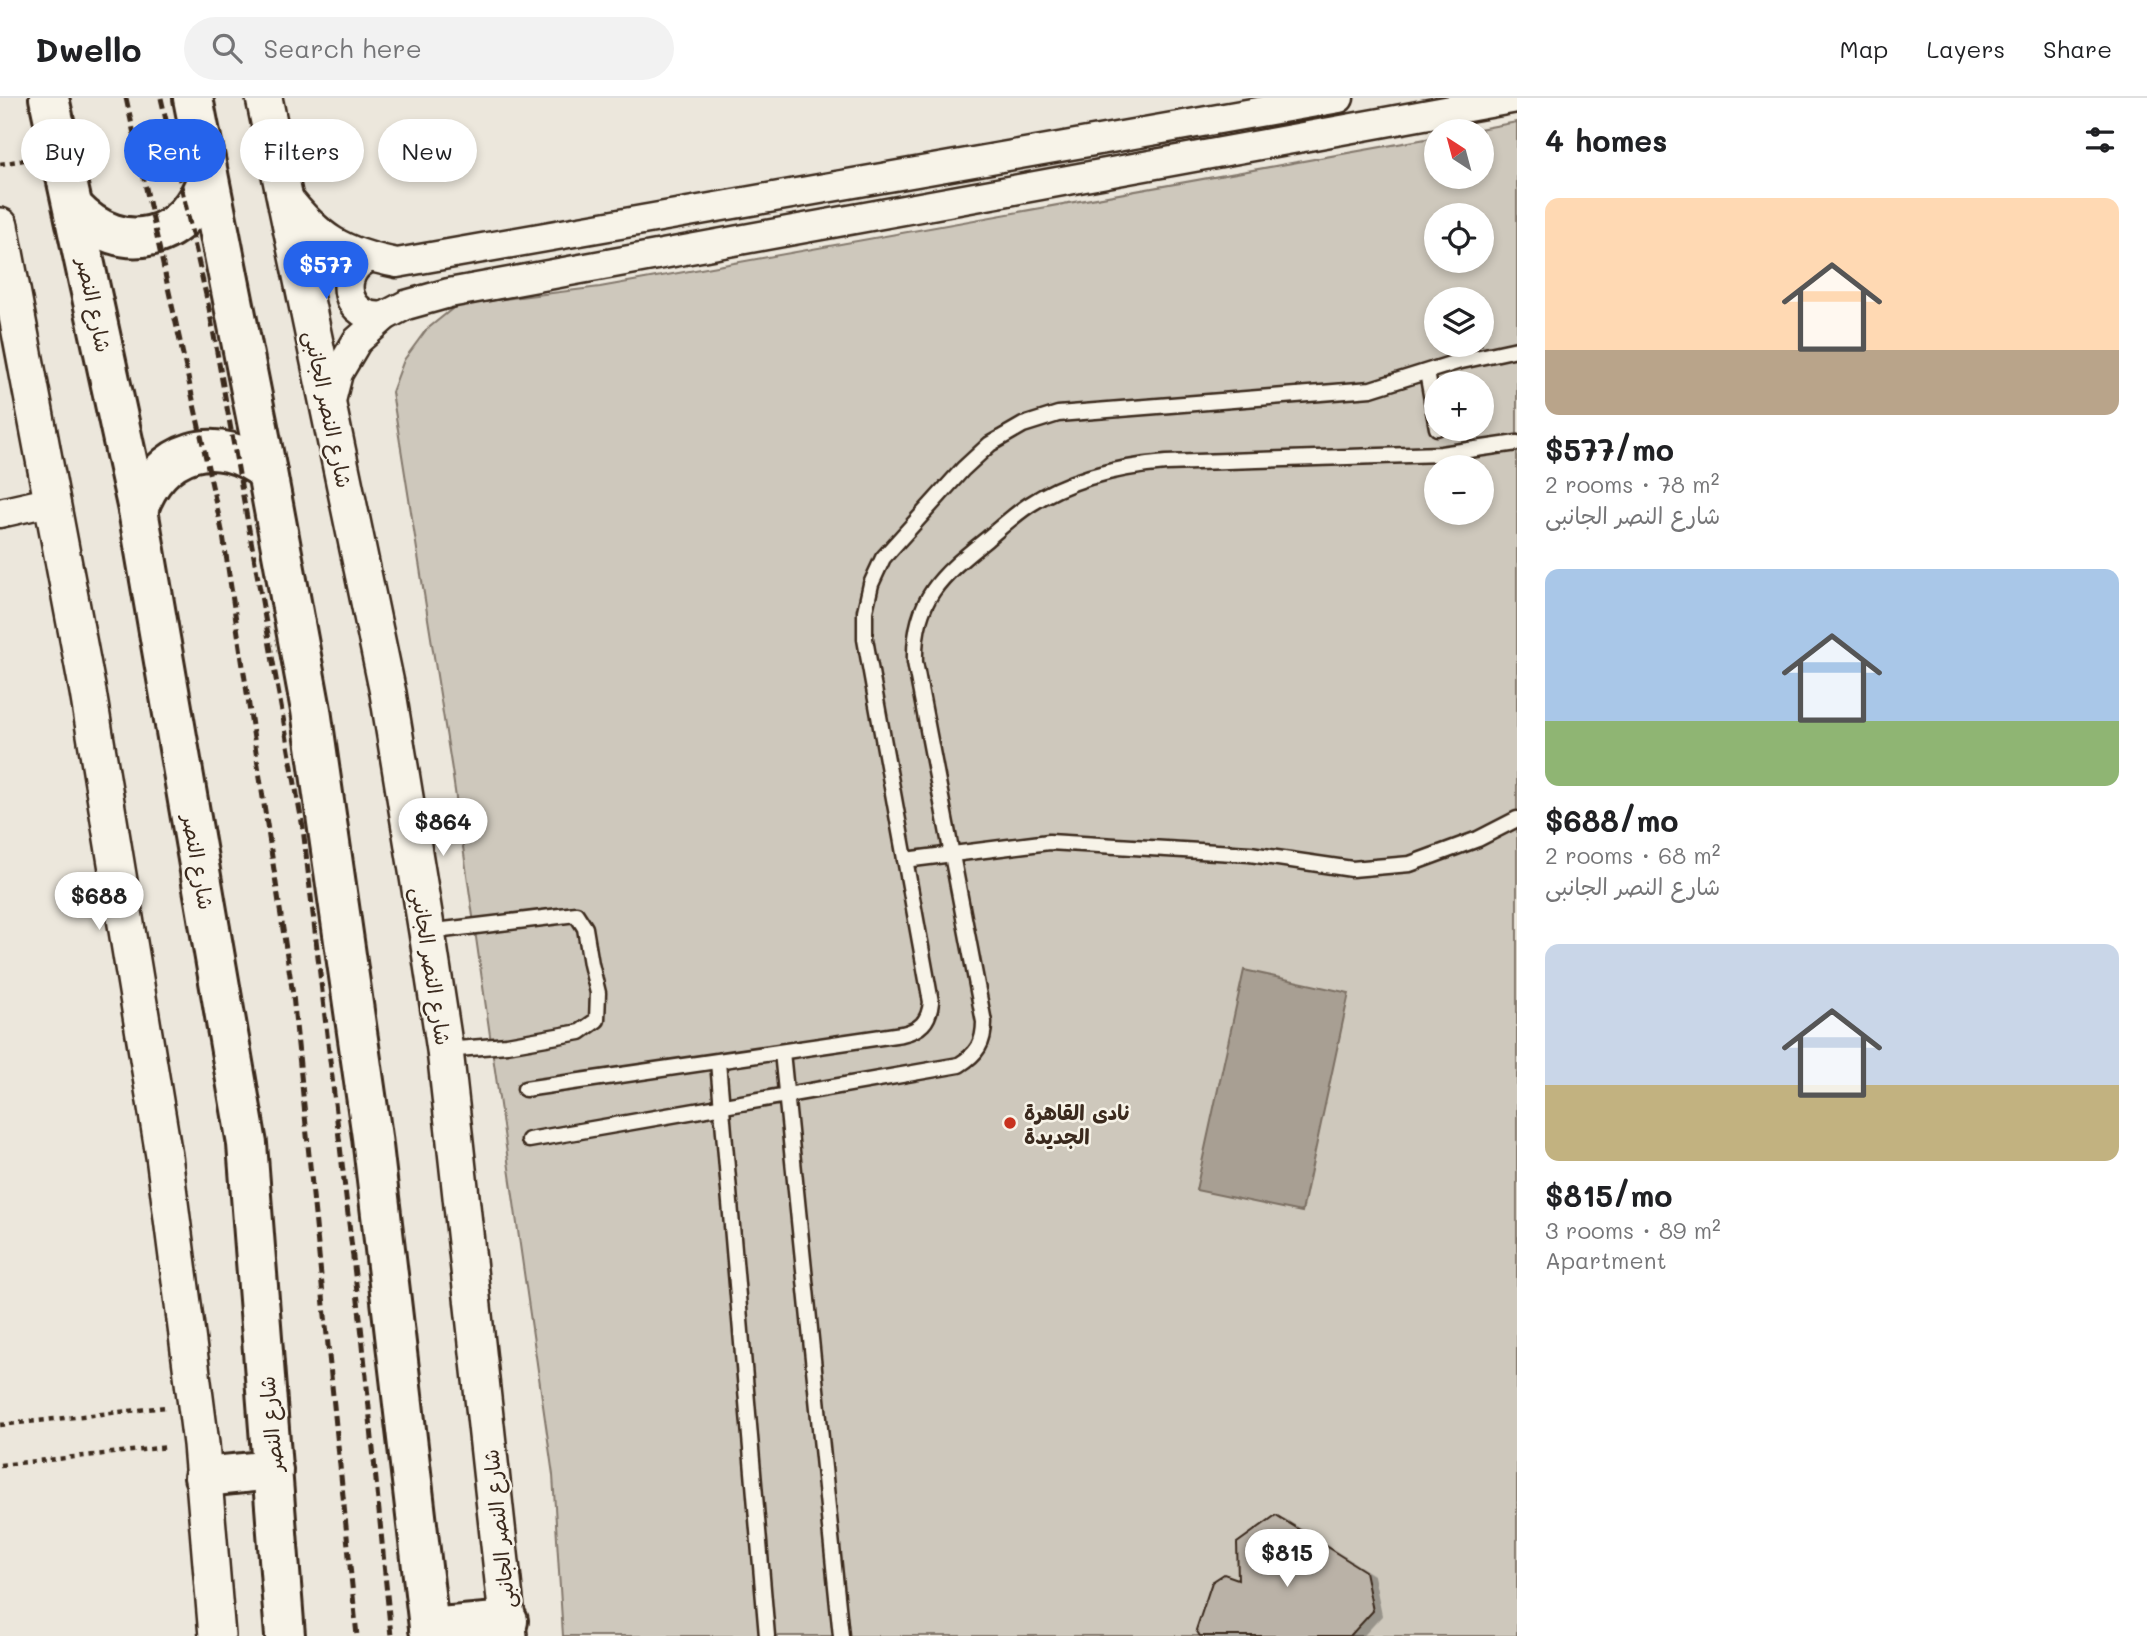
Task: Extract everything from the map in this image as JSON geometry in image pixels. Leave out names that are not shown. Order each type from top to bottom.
[{"type":"main road","name":"شارع النصر","points":[[49,98],[138,510],[247,1144],[285,1636]]},
{"type":"main road","points":[[193,98],[197,119]]},
{"type":"main road","points":[[74,208],[100,231],[126,237],[152,236],[168,230],[189,214],[206,182]]},
{"type":"main road","points":[[209,182],[267,472],[310,710],[372,1137],[429,1632],[508,1629]]},
{"type":"main road","points":[[138,510],[143,494],[163,468],[192,452],[224,450],[254,461],[267,472]]},
{"type":"main road","points":[[203,1460],[273,1470]]},
{"type":"street","name":"شارع النصر الجانبى","points":[[264,98],[388,693],[445,1051],[508,1629]]},
{"type":"street","points":[[283,191],[306,221],[334,243],[369,258],[397,263],[1339,98]]},
{"type":"street","points":[[369,258],[353,269],[349,279],[351,300],[365,314],[376,318],[406,305],[449,293],[1517,98]]},
{"type":"street","points":[[0,226],[88,692],[164,1156],[203,1460],[218,1636]]},
{"type":"street","points":[[329,409],[338,373],[358,341],[385,316]]},
{"type":"street","points":[[0,513],[53,501]]},
{"type":"lane","points":[[1430,371],[1457,362],[1517,349]]},
{"type":"lane","points":[[525,1089],[902,1034],[923,1026],[929,1015],[930,1002],[865,639],[864,611],[871,583],[883,558],[963,469],[990,444],[1023,425],[1058,414],[1371,388],[1424,373]]},
{"type":"lane","points":[[1439,441],[1441,454]]},
{"type":"lane","points":[[529,1140],[959,1065],[971,1058],[980,1048],[984,1022],[915,662],[914,639],[928,596],[941,577],[1028,506],[1094,475],[1130,466],[1441,454],[1517,443]]},
{"type":"lane","points":[[905,860],[952,852],[1049,842],[1250,854],[1352,869],[1410,864],[1478,839],[1517,819]]},
{"type":"lane","points":[[426,932],[576,914],[585,928],[590,964],[598,993],[597,1020],[580,1032],[508,1045],[445,1051]]},
{"type":"lane","points":[[782,1052],[841,1636]]},
{"type":"lane","points":[[718,1062],[767,1636]]},
{"type":"path","points":[[0,1425],[196,1403]]},
{"type":"path","points":[[0,1465],[203,1460]]},
{"type":"shaded area","name":"نادى القاهرة الجديدة","points":[[1517,122],[1517,1636],[563,1636],[553,1475],[452,770],[392,392],[404,360],[426,330],[457,305],[600,287],[1424,139],[1424,189],[1494,189],[1494,126]]},
{"type":"shaded area","points":[[1244,970],[1349,993],[1302,1212],[1196,1190]]},
{"type":"building","points":[[1276,1515],[1365,1571],[1373,1611],[1350,1636],[1200,1636],[1196,1630],[1212,1582],[1224,1574],[1238,1579],[1237,1543]]},
{"type":"railway","points":[[126,98],[223,535],[293,995],[357,1636]]},
{"type":"railway","points":[[161,98],[209,308],[303,828],[362,1335],[391,1636]]},
{"type":"place","name":"نادى القاهرة الجديدة","points":[[1010,1123]]}]
